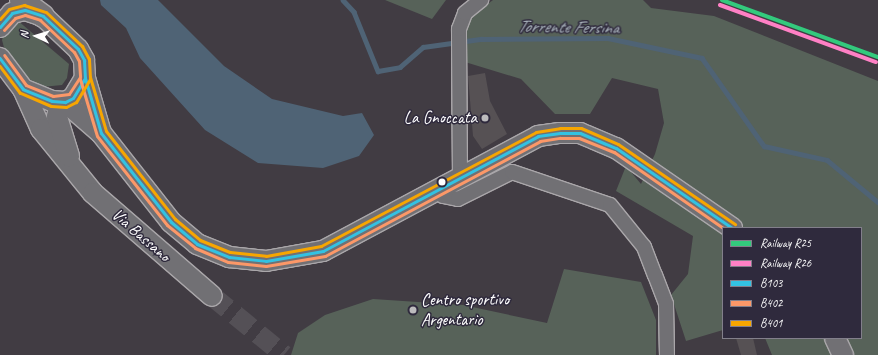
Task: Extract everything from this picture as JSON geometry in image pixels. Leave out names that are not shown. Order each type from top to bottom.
[{"type":"highway","points":[[21,0],[43,16]]},
{"type":"main road","points":[[0,27],[12,13],[25,10],[43,16],[78,49],[84,60],[85,78],[101,133]]},
{"type":"main road","points":[[0,58],[23,89],[41,98],[62,102],[101,133],[171,222],[184,235],[213,252],[247,260],[296,258],[323,251],[538,136],[580,133],[616,148],[731,227]]},
{"type":"main road","points":[[62,102],[81,89],[85,78]]},
{"type":"main road","name":"Via Bassano","points":[[23,89],[41,129],[73,170],[120,218],[212,296]]},
{"type":"main road","name":"Via Bassano","points":[[62,102],[57,117],[73,170]]},
{"type":"main road","points":[[835,339],[843,355]]},
{"type":"street","points":[[460,178],[460,77],[458,29],[465,12],[481,0]]},
{"type":"street","points":[[439,190],[443,196],[458,199],[512,172],[591,198],[616,211],[644,247],[666,304],[667,355]]},
{"type":"shaded area","points":[[385,0],[446,0],[432,19]]},
{"type":"shaded area","points":[[493,0],[643,0],[651,8],[714,16],[878,81],[878,355],[772,355],[765,339],[862,339],[862,227],[722,227],[722,330],[686,341],[671,295],[688,274],[693,236],[616,191],[626,166],[641,184],[655,154],[664,123],[658,89],[612,78],[590,114],[555,114],[521,79],[465,62],[465,21]]},
{"type":"shaded area","points":[[17,20],[69,64],[67,78],[62,85],[42,87],[17,71],[6,55],[2,40],[5,30]]},
{"type":"shaded area","name":"Centro sportivo Argentario","points":[[564,269],[641,282],[656,320],[656,355],[291,355],[298,333],[325,315],[373,299],[463,305],[547,323]]},
{"type":"water","points":[[100,0],[158,0],[224,66],[272,99],[343,116],[362,113],[374,135],[359,156],[323,168],[258,163],[205,130],[140,58],[126,28],[101,5]]},
{"type":"building","name":"La Gnoccata","points":[[485,73],[490,101],[507,134],[482,149],[473,136],[468,76]]},
{"type":"building","points":[[736,339],[753,339],[757,355],[741,355]]},
{"type":"waterway","name":"Torrente Fersina","points":[[343,0],[354,12],[378,71],[400,67],[423,47],[481,39],[608,38],[702,58],[764,146],[827,160],[878,202]]},
{"type":"tunnel","points":[[212,296],[284,355]]},
{"type":"rail line","name":"R25","points":[[722,0],[878,57]]},
{"type":"rail line","name":"R26","points":[[720,5],[876,62]]},
{"type":"transit line","name":"B401","points":[[0,19],[9,9],[24,5],[46,12],[82,46],[89,59],[90,79],[76,102],[66,107],[51,106],[20,93],[0,66]]},
{"type":"transit line","name":"B103","points":[[0,27],[12,13],[25,10],[43,16],[78,49],[84,60],[85,78],[73,98],[65,102],[52,101],[23,89],[0,58]]},
{"type":"transit line","name":"B402","points":[[4,30],[15,18],[25,15],[40,20],[74,52],[79,61],[80,77],[69,94],[53,96],[26,85],[4,55]]},
{"type":"transit line","name":"B401","points":[[90,77],[106,131],[175,219],[200,240],[230,252],[266,256],[321,246],[536,132],[560,128],[581,128],[618,144],[735,224]]},
{"type":"transit line","name":"B103","points":[[85,78],[101,133],[171,222],[197,244],[229,257],[266,261],[323,251],[538,136],[560,133],[580,133],[616,148],[731,227]]},
{"type":"transit line","name":"B402","points":[[80,79],[97,136],[167,225],[195,248],[228,262],[266,266],[325,256],[540,141],[560,138],[579,138],[614,152],[722,227]]},
{"type":"place","name":"La Gnoccata","points":[[485,118]]},
{"type":"place","name":"Centro sportivo Argentario","points":[[413,310]]}]
